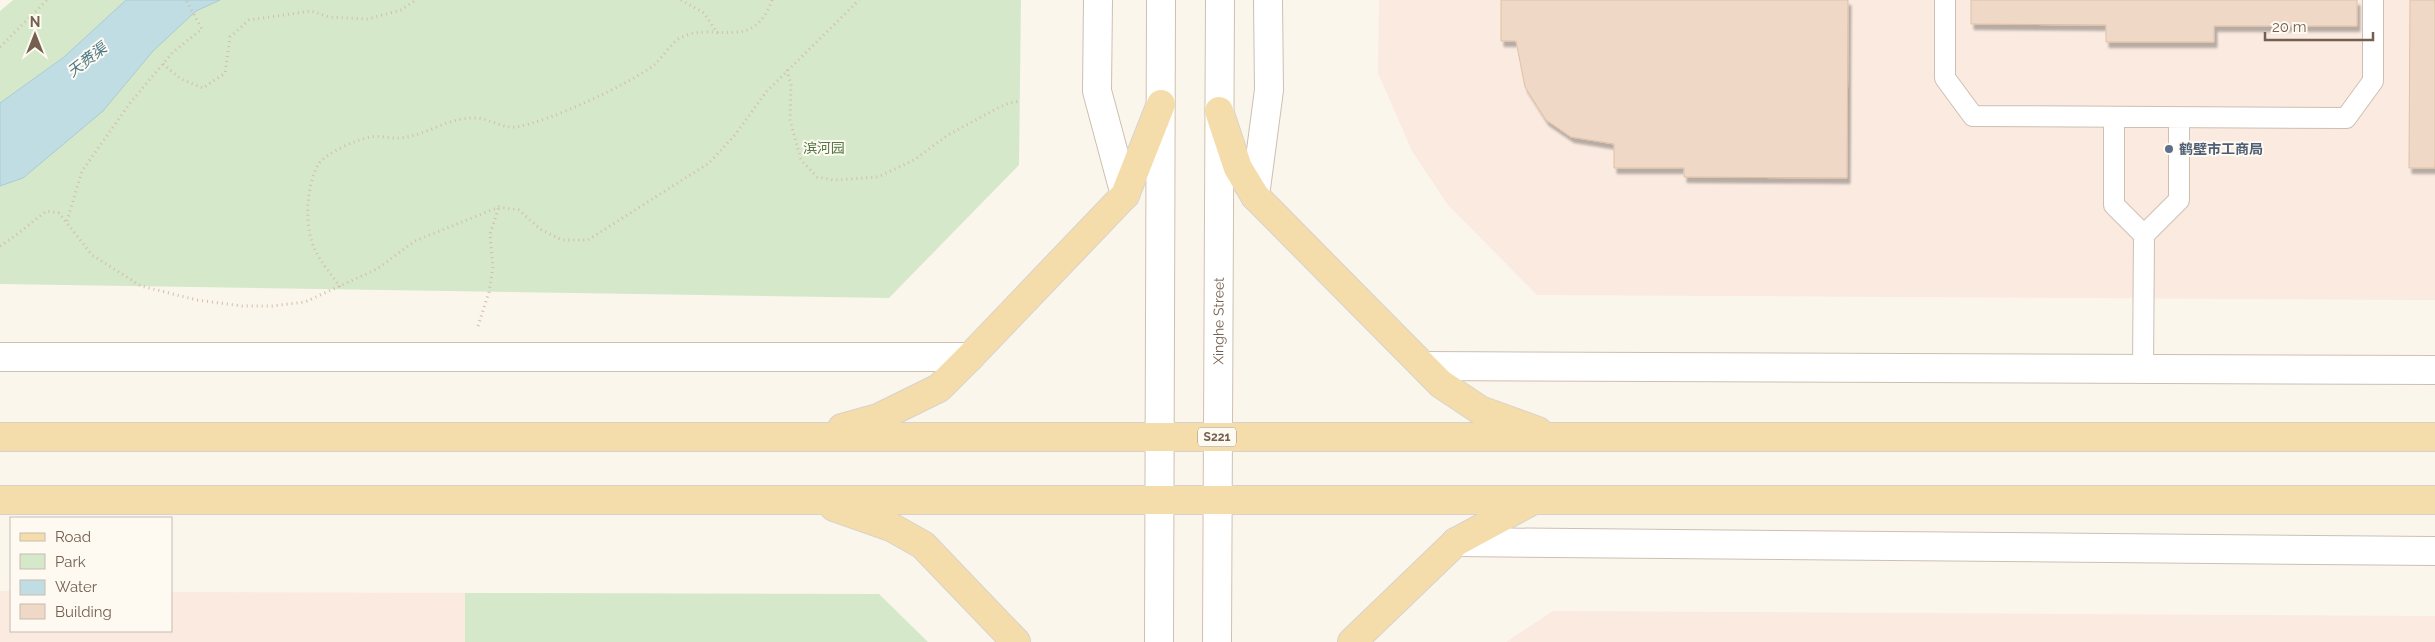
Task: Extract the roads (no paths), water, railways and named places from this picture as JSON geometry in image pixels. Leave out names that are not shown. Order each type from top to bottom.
[{"type":"main road","points":[[806,438],[878,418],[939,388],[1125,195],[1161,104]]},
{"type":"main road","points":[[1220,111],[1238,168],[1255,196],[1441,384],[1480,410],[1554,437]]},
{"type":"main road","name":"S221","points":[[0,437],[2435,437]]},
{"type":"main road","points":[[0,500],[2435,500]]},
{"type":"main road","points":[[816,500],[891,527],[923,546],[1016,642]]},
{"type":"main road","points":[[1352,642],[1456,542],[1536,500]]},
{"type":"street","points":[[1098,0],[1097,91],[1125,195]]},
{"type":"street","points":[[1159,642],[1162,0]]},
{"type":"street","name":"Xinghe Street","points":[[1217,642],[1220,0]]},
{"type":"street","points":[[1255,196],[1269,90],[1268,0]]},
{"type":"street","points":[[0,357],[970,357]]},
{"type":"street","points":[[1424,366],[2435,370]]},
{"type":"street","points":[[1456,542],[2435,551]]},
{"type":"lane","points":[[1945,0],[1945,78],[1973,116],[2180,118],[2346,118],[2373,81],[2373,0]]},
{"type":"lane","points":[[2114,117],[2114,204],[2144,235],[2143,369]]},
{"type":"lane","points":[[2144,235],[2179,200],[2180,118]]},
{"type":"water","name":"天赉渠","points":[[126,0],[220,0],[196,11],[153,51],[103,111],[23,178],[0,186],[0,103],[64,57]]},
{"type":"place","name":"鹤壁市工商局","points":[[2169,149]]},
{"type":"park label","name":"滨河园","points":[[824,148]]}]
